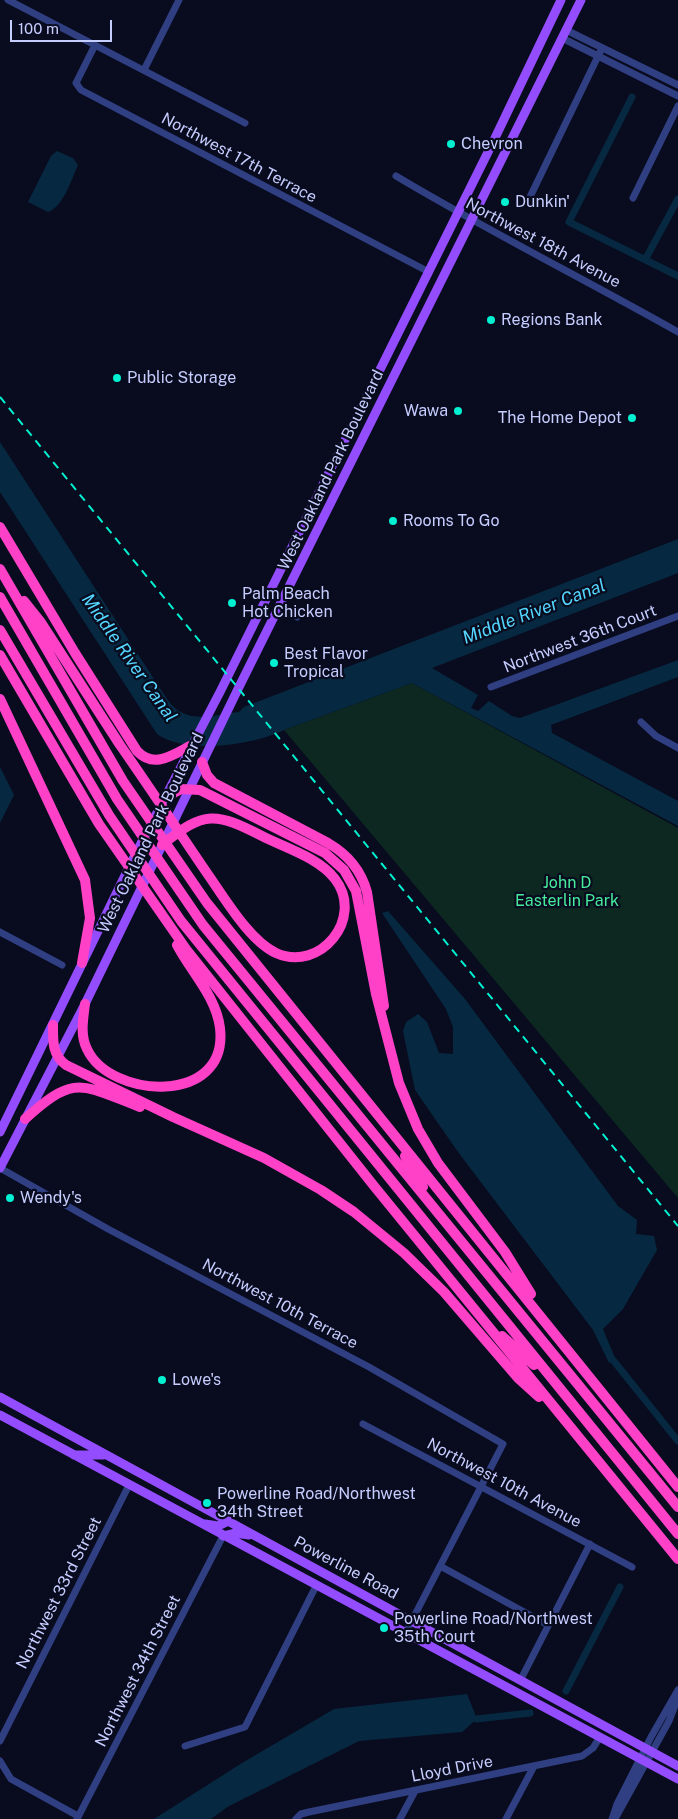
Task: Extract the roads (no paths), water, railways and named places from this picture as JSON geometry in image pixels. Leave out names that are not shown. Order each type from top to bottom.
[{"type":"highway","points":[[0,527],[74,653],[140,754],[146,758],[157,760],[190,746]]},
{"type":"highway","points":[[1,571],[40,621],[146,783],[191,850],[246,927],[262,944],[274,952],[293,957],[308,956],[324,949],[338,934],[344,914],[341,888],[329,872],[307,858],[234,822],[220,818],[205,818],[191,823],[162,845]]},
{"type":"highway","points":[[1,571],[137,802],[181,867],[246,953],[678,1487]]},
{"type":"highway","points":[[0,597],[91,756],[129,818],[174,884],[239,970],[678,1508]]},
{"type":"highway","points":[[0,630],[78,767],[166,899],[244,1001],[678,1534]]},
{"type":"highway","points":[[0,656],[73,781],[115,847],[160,912],[350,1157],[678,1559]]},
{"type":"highway","points":[[0,699],[85,880],[90,918],[82,963]]},
{"type":"highway","points":[[204,758],[207,774],[214,783],[332,845],[346,856],[357,869],[364,880],[369,899],[390,1047]]},
{"type":"highway","points":[[164,798],[177,790],[190,788],[203,792],[319,850],[335,861],[348,875],[356,891],[376,994],[403,1095],[425,1142],[505,1252],[555,1333]]},
{"type":"highway","points":[[84,1004],[82,1028],[86,1047],[95,1061],[112,1073],[134,1082],[162,1087],[188,1083],[207,1071],[214,1062],[220,1046],[218,1016],[210,997],[189,967],[160,912]]},
{"type":"highway","points":[[53,1025],[54,1046],[58,1057],[71,1067],[173,1117],[270,1160],[326,1194],[367,1222],[404,1253],[444,1292],[518,1378],[564,1419]]},
{"type":"highway","points":[[25,1119],[51,1096],[66,1088],[77,1087],[98,1090],[173,1117]]},
{"type":"highway","points":[[388,1127],[440,1216]]},
{"type":"highway","points":[[477,1313],[560,1389]]},
{"type":"main road","name":"West Oakland Park Boulevard","points":[[0,1132],[164,798],[220,692],[429,272],[561,0]]},
{"type":"main road","name":"West Oakland Park Boulevard","points":[[0,1168],[58,1057],[204,758],[582,0]]},
{"type":"main road","points":[[429,272],[436,282],[437,290]]},
{"type":"main road","points":[[359,411],[361,426],[366,432]]},
{"type":"main road","points":[[326,477],[331,484],[332,500]]},
{"type":"main road","points":[[256,620],[265,610],[279,607],[273,596],[274,584]]},
{"type":"main road","name":"Powerline Road","points":[[0,1397],[678,1766]]},
{"type":"main road","name":"Powerline Road","points":[[0,1415],[678,1779]]},
{"type":"main road","points":[[58,1446],[69,1446],[79,1440]]},
{"type":"main road","points":[[73,1455],[108,1456]]},
{"type":"main road","points":[[200,1523],[218,1526],[229,1521]]},
{"type":"main road","points":[[223,1536],[235,1533],[254,1535]]},
{"type":"street","points":[[8,0],[246,124]]},
{"type":"street","points":[[144,70],[179,0]]},
{"type":"street","points":[[564,34],[602,48],[678,85]]},
{"type":"street","points":[[564,34],[598,56],[678,96]]},
{"type":"street","name":"Northwest 17th Terrace","points":[[95,45],[76,83],[81,90],[429,272]]},
{"type":"street","points":[[529,199],[602,48]]},
{"type":"street","points":[[633,198],[678,106]]},
{"type":"street","name":"Northwest 18th Avenue","points":[[396,176],[458,213],[678,332]]},
{"type":"street","points":[[279,607],[297,617]]},
{"type":"street","name":"Northwest 36th Court","points":[[491,687],[678,616]]},
{"type":"street","points":[[642,722],[656,736],[678,748]]},
{"type":"street","points":[[0,932],[62,965]]},
{"type":"street","name":"Northwest 10th Terrace","points":[[0,1168],[91,1220],[370,1367],[503,1444],[481,1486]]},
{"type":"street","name":"Northwest 10th Avenue","points":[[363,1424],[632,1566]]},
{"type":"street","name":"Northwest 33rd Street","points":[[0,1741],[130,1485]]},
{"type":"street","points":[[405,1634],[481,1486]]},
{"type":"street","name":"Northwest 34th Street","points":[[77,1818],[223,1536]]},
{"type":"street","points":[[520,1681],[590,1544]]},
{"type":"street","points":[[440,1566],[548,1625]]},
{"type":"street","points":[[185,1746],[245,1727],[316,1586]]},
{"type":"street","points":[[613,1819],[617,1804],[643,1761],[670,1699],[678,1690]]},
{"type":"street","points":[[648,1750],[678,1698]]},
{"type":"street","name":"Lloyd Drive","points":[[299,1817],[415,1791],[533,1768],[585,1754],[593,1748],[600,1737]]},
{"type":"street","points":[[0,1761],[11,1779],[77,1818]]},
{"type":"street","points":[[506,1819],[533,1768]]},
{"type":"street","points":[[400,1819],[415,1791]]},
{"type":"water","points":[[57,151],[73,158],[78,165],[63,198],[54,209],[48,212],[28,202],[51,156]]},
{"type":"water","name":"Middle River Canal","points":[[0,442],[167,699],[182,713],[191,716],[200,717],[239,712],[244,707],[678,539],[678,573],[432,668],[478,695],[471,708],[478,711],[489,701],[512,716],[520,718],[678,660],[678,677],[551,725],[552,733],[678,801],[678,826],[412,683],[256,740],[220,746],[202,746],[170,740],[157,734],[0,492]]},
{"type":"water","points":[[0,767],[14,795],[0,823]]},
{"type":"water","points":[[388,911],[465,999],[618,1206],[637,1220],[636,1234],[654,1236],[657,1250],[623,1309],[603,1329],[615,1358],[609,1363],[593,1330],[458,1152],[415,1090],[403,1031],[406,1022],[418,1014],[427,1022],[439,1053],[453,1054],[453,1027],[446,1009],[382,913]]},
{"type":"water","points":[[467,1694],[477,1719],[462,1732],[359,1741],[229,1806],[211,1819],[154,1819],[242,1763],[334,1709]]},
{"type":"waterway","points":[[632,97],[569,222],[678,276]]},
{"type":"waterway","points":[[646,258],[678,199]]},
{"type":"waterway","points":[[613,1360],[678,1441]]},
{"type":"waterway","points":[[566,1691],[620,1587]]},
{"type":"waterway","points":[[477,1719],[530,1713]]},
{"type":"railway","points":[[0,397],[678,1226]]},
{"type":"place","name":"Chevron","points":[[451,144]]},
{"type":"place","name":"Dunkin'","points":[[505,202]]},
{"type":"place","name":"Regions Bank","points":[[491,320]]},
{"type":"place","name":"Public Storage","points":[[117,378]]},
{"type":"place","name":"Wawa","points":[[458,411]]},
{"type":"place","name":"The Home Depot","points":[[632,418]]},
{"type":"place","name":"Rooms To Go","points":[[393,521]]},
{"type":"place","name":"Palm Beach Hot Chicken","points":[[232,603]]},
{"type":"place","name":"Best Flavor Tropical","points":[[274,663]]},
{"type":"place","name":"Wendy's","points":[[10,1198]]},
{"type":"place","name":"Lowe's","points":[[162,1380]]},
{"type":"place","name":"Powerline Road/Northwest 34th Street","points":[[207,1503]]},
{"type":"place","name":"Powerline Road/Northwest 35th Court","points":[[384,1628]]},
{"type":"park label","name":"John D Easterlin Park","points":[[567,892]]}]
